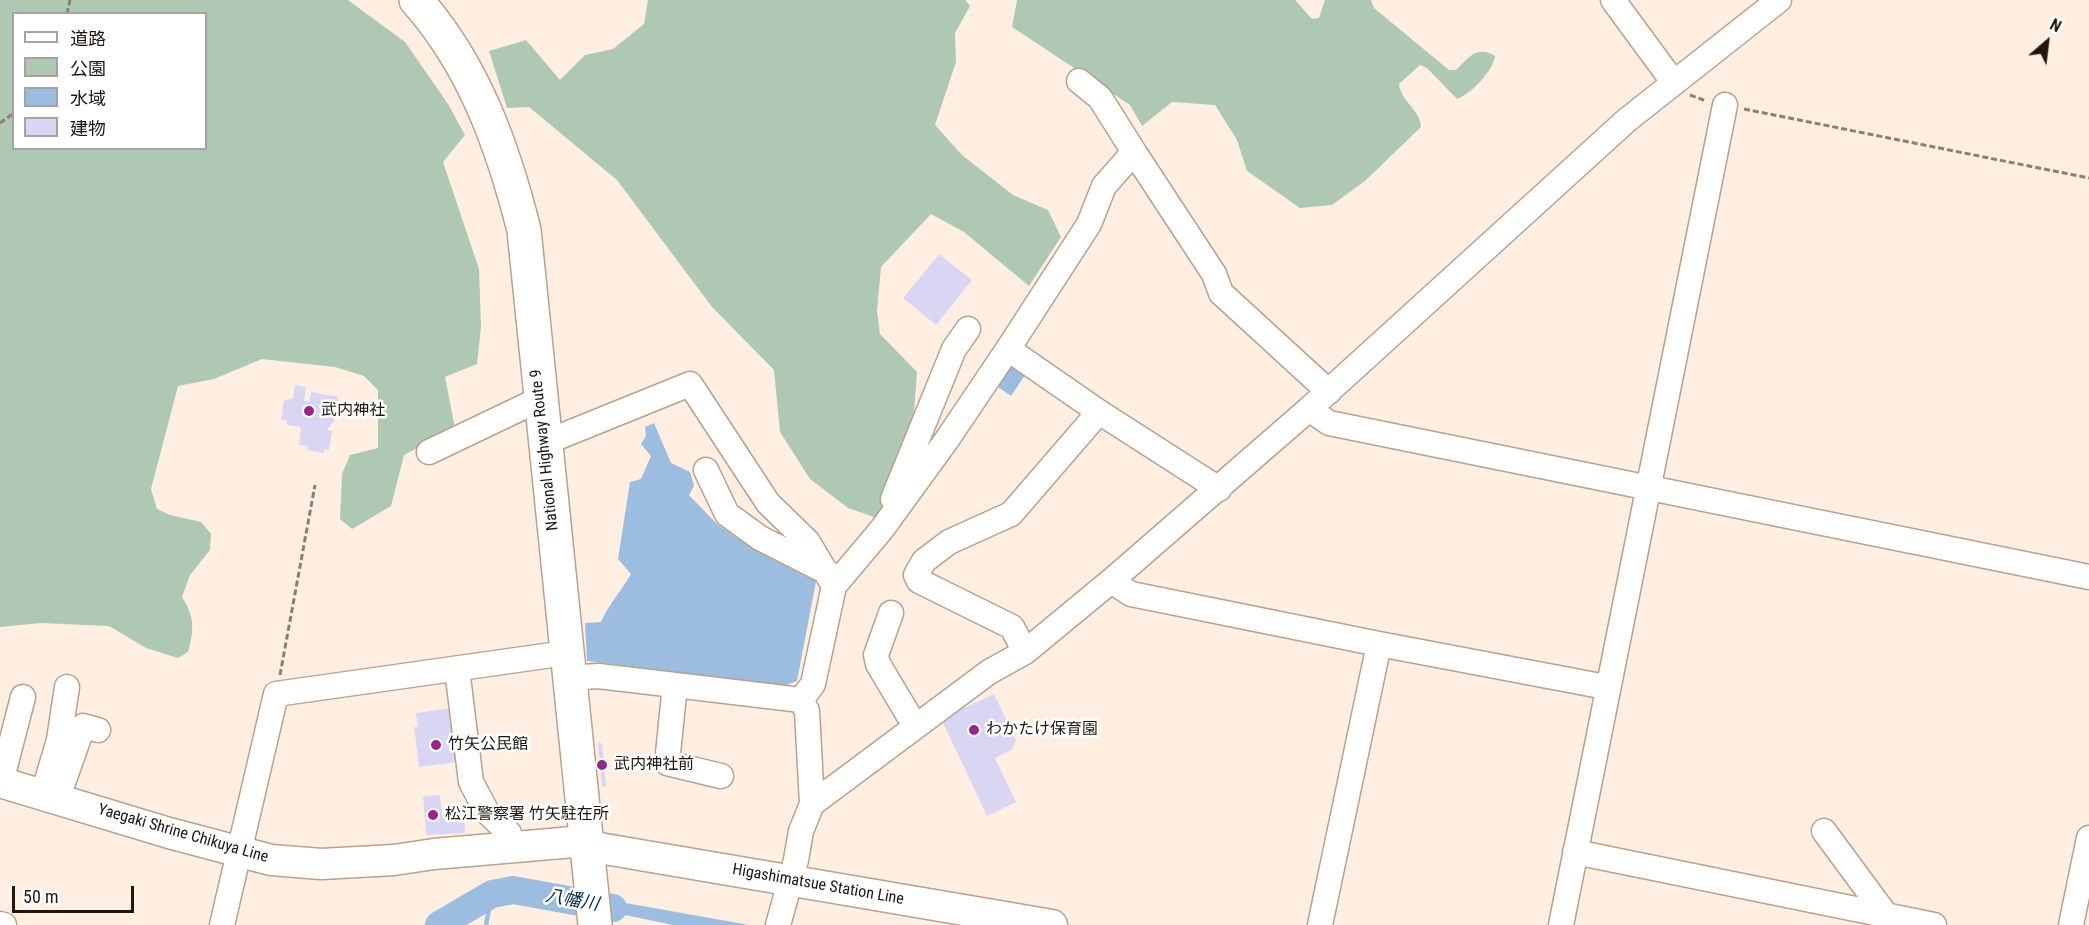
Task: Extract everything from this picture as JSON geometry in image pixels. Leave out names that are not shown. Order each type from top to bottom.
[{"type":"highway","name":"National Highway Route 9","points":[[416,0],[465,69],[494,129],[512,183],[524,230],[593,910]]},
{"type":"main road","name":"Yaegaki Shrine Chikuya Line","points":[[1,782],[271,860],[321,864],[394,860],[585,841]]},
{"type":"main road","name":"Higashimatsue Station Line","points":[[585,841],[599,848],[1052,925]]},
{"type":"street","points":[[1613,0],[1674,83]]},
{"type":"street","points":[[812,804],[989,672],[1025,652],[1111,581],[1310,409],[1594,149],[1779,0]]},
{"type":"street","points":[[1079,81],[1100,98],[1208,265],[1221,293],[1329,392]]},
{"type":"street","points":[[1561,925],[1606,687],[1725,105]]},
{"type":"street","points":[[801,700],[813,684],[830,579],[882,529],[946,441],[1089,224],[1104,186],[1134,152]]},
{"type":"street","points":[[882,529],[954,350],[968,329]]},
{"type":"street","points":[[1008,349],[1099,412],[1219,489]]},
{"type":"street","points":[[544,439],[559,437],[690,384],[768,503],[808,542],[830,579]]},
{"type":"street","points":[[429,452],[540,399]]},
{"type":"street","points":[[1310,409],[1329,423],[2089,577]]},
{"type":"street","points":[[1025,652],[1012,627],[919,581],[916,575],[924,561],[949,542],[1011,514],[1099,412]]},
{"type":"street","points":[[706,470],[727,514],[760,538],[830,579]]},
{"type":"street","points":[[1111,581],[1131,594],[1606,687]]},
{"type":"street","points":[[891,613],[876,655],[878,664],[915,726]]},
{"type":"street","points":[[1320,925],[1379,644]]},
{"type":"street","points":[[222,925],[276,694],[457,669],[568,666],[598,676],[801,700]]},
{"type":"street","points":[[457,669],[471,782],[487,812],[510,833],[512,847]]},
{"type":"street","points":[[675,685],[667,763],[722,776]]},
{"type":"street","points":[[50,796],[68,687]]},
{"type":"street","points":[[1,782],[23,697]]},
{"type":"street","points":[[778,925],[801,831],[812,804],[807,711],[801,700]]},
{"type":"street","points":[[50,796],[83,726],[98,730]]},
{"type":"street","points":[[1824,831],[1883,911],[1883,915]]},
{"type":"street","points":[[2072,925],[2089,838]]},
{"type":"street","points":[[1575,852],[1934,925]]},
{"type":"path","points":[[1674,83],[1696,99],[2089,178]]},
{"type":"path","points":[[276,694],[315,485]]},
{"type":"green space","points":[[0,0],[348,0],[405,42],[448,104],[465,135],[443,162],[479,269],[481,327],[477,364],[445,377],[455,428],[404,455],[391,506],[352,529],[340,519],[342,474],[350,455],[378,448],[378,390],[364,376],[335,367],[262,359],[214,379],[178,386],[151,489],[157,509],[170,515],[201,522],[211,534],[210,550],[190,575],[182,597],[192,624],[188,652],[178,658],[146,648],[109,626],[41,623],[0,627]]},
{"type":"green space","points":[[648,0],[965,0],[970,6],[955,33],[956,62],[935,125],[962,155],[1013,195],[1048,210],[1061,237],[1029,286],[964,232],[931,214],[881,267],[877,311],[880,334],[917,372],[912,438],[880,519],[848,508],[810,479],[780,432],[774,370],[712,307],[617,180],[529,107],[507,108],[489,51],[526,40],[560,80],[585,55],[613,49],[644,24]]},
{"type":"green space","points":[[1017,0],[1295,0],[1312,19],[1319,18],[1325,0],[1371,0],[1374,8],[1449,70],[1456,70],[1469,57],[1478,52],[1495,56],[1481,81],[1457,99],[1427,68],[1420,65],[1399,84],[1403,96],[1417,115],[1421,127],[1365,181],[1332,205],[1300,208],[1247,171],[1237,140],[1215,105],[1172,102],[1142,126],[1130,105],[1012,27]]},
{"type":"water","points":[[1011,361],[1027,372],[1011,396],[995,385]]},
{"type":"water","points":[[654,423],[671,463],[690,472],[694,486],[689,495],[717,524],[737,538],[818,571],[797,681],[784,686],[587,661],[585,623],[601,622],[631,574],[618,559],[630,482],[641,479],[651,456],[641,444],[646,436],[645,427]]},
{"type":"water","points":[[609,900],[749,925],[673,925],[611,912]]},
{"type":"building","points":[[939,254],[972,280],[936,325],[903,298]]},
{"type":"building","name":"武内神社","points":[[295,385],[306,387],[304,401],[309,402],[311,392],[338,397],[334,421],[327,430],[332,431],[329,450],[324,449],[324,453],[307,450],[308,446],[299,445],[301,427],[287,425],[287,421],[281,420],[284,400],[293,399]]},
{"type":"building","points":[[994,694],[1016,740],[1012,750],[995,758],[1016,802],[987,816],[938,712],[961,701],[964,708]]},
{"type":"building","name":"竹矢公民館","points":[[452,708],[458,762],[419,767],[414,727],[418,727],[416,713]]},
{"type":"building","name":"武内神社前","points":[[598,743],[602,743],[606,786],[602,787]]},
{"type":"building","name":"松江警察署 竹矢駐在所","points":[[440,795],[442,815],[464,814],[465,833],[426,835],[423,796]]},
{"type":"waterway","name":"八幡川","points":[[439,925],[492,894],[513,890],[613,908]]},
{"type":"waterway","points":[[486,925],[492,894]]},
{"type":"place","name":"武内神社","points":[[309,411]]},
{"type":"place","name":"わかたけ保育園","points":[[974,730]]},
{"type":"place","name":"竹矢公民館","points":[[436,745]]},
{"type":"place","name":"武内神社前","points":[[602,765]]},
{"type":"place","name":"松江警察署 竹矢駐在所","points":[[433,815]]}]
